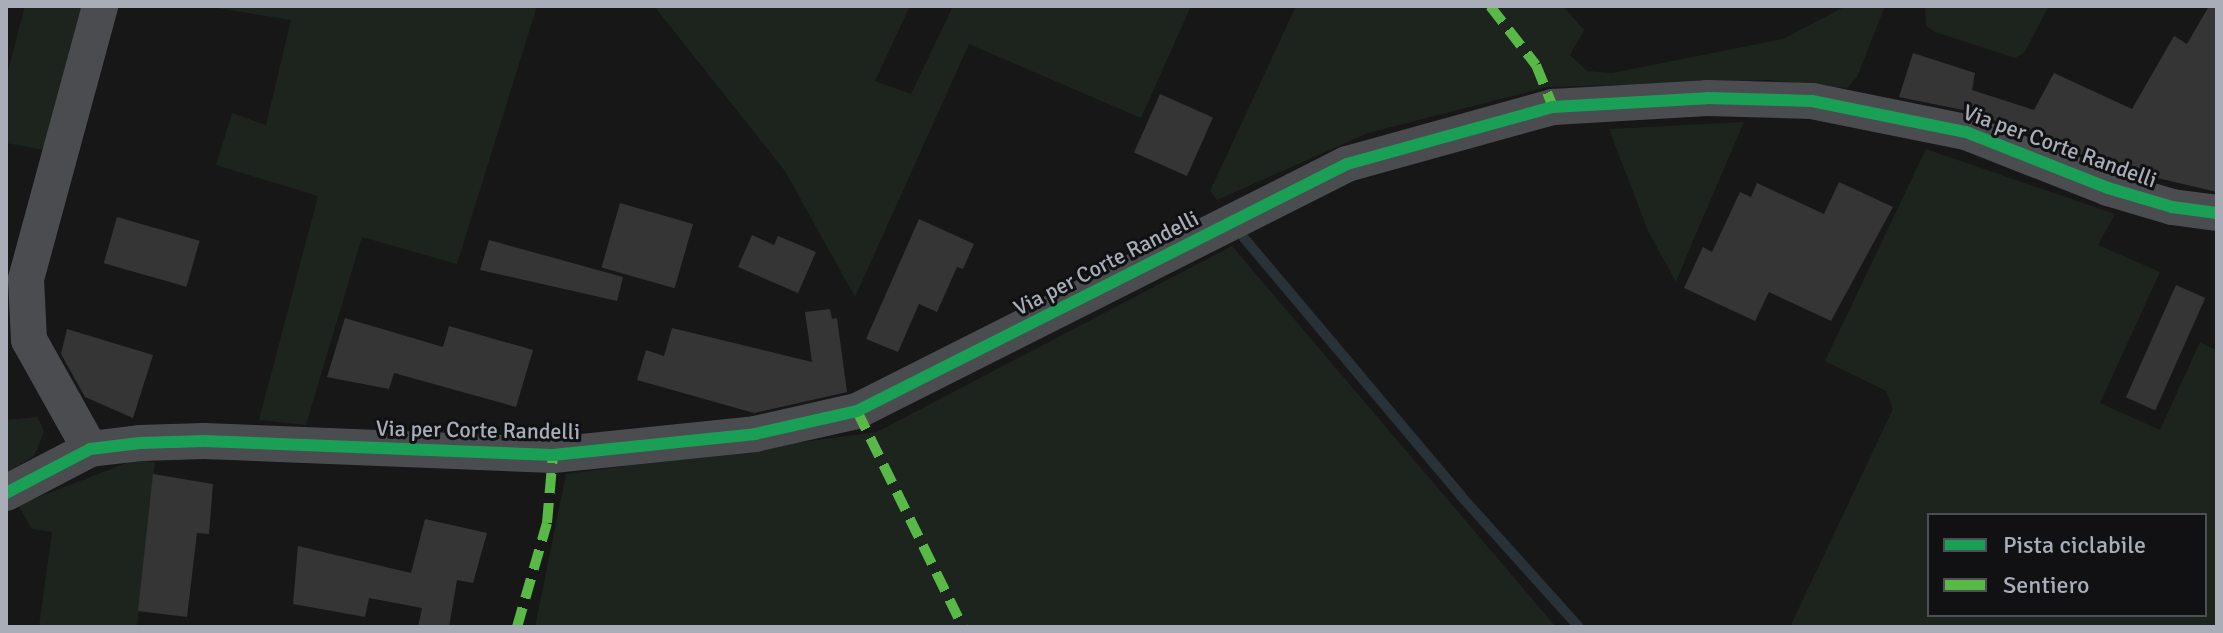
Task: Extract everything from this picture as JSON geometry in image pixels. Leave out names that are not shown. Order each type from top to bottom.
[{"type":"street","points":[[90,449],[29,340],[26,279],[100,6]]},
{"type":"street","name":"Via per Corte Randelli","points":[[6,493],[90,449],[204,441],[553,455],[755,434],[857,411],[1347,164],[1553,107],[1707,98],[1833,104],[1966,132],[2108,188],[2172,207],[2217,213]]},
{"type":"shaded area","points":[[25,6],[82,6],[45,150],[6,143],[6,79]]},
{"type":"shaded area","points":[[206,6],[537,6],[457,264],[362,237],[306,425],[259,420],[318,196],[216,165],[232,113],[266,125],[291,20]]},
{"type":"shaded area","points":[[654,6],[910,6],[875,81],[911,94],[953,6],[1191,6],[1141,118],[969,44],[855,297],[785,171]]},
{"type":"shaded area","points":[[1296,6],[1563,6],[1584,30],[1570,55],[1587,71],[1612,73],[1783,39],[1846,6],[1885,6],[1857,77],[1847,88],[1768,80],[1547,87],[1368,133],[1217,200],[1210,191]]},
{"type":"shaded area","points":[[1925,6],[2049,6],[2024,53],[2015,58],[1935,32],[1926,26]]},
{"type":"shaded area","points":[[1744,122],[1676,282],[1648,231],[1609,129]]},
{"type":"shaded area","points":[[1926,149],[2115,214],[2098,245],[2160,272],[2100,403],[2160,430],[2200,342],[2217,351],[2217,627],[1790,627],[1893,409],[1886,391],[1825,361]]},
{"type":"shaded area","points":[[1232,246],[1556,627],[535,627],[566,474],[877,432]]},
{"type":"shaded area","points":[[38,417],[44,432],[34,456],[6,473],[6,420]]},
{"type":"shaded area","points":[[134,460],[155,462],[137,627],[39,627],[52,532],[32,529],[18,505]]},
{"type":"building","points":[[2209,6],[2217,6],[2217,192],[2115,168],[1973,112],[1899,97],[1913,53],[1975,73],[1972,90],[2034,110],[2054,73],[2132,109],[2174,36],[2187,44]]},
{"type":"building","points":[[1160,94],[1213,118],[1187,176],[1134,152]]},
{"type":"building","points":[[1839,182],[1893,207],[1831,321],[1769,292],[1755,321],[1684,288],[1703,247],[1712,252],[1740,192],[1751,197],[1757,183],[1824,214]]},
{"type":"building","points":[[620,203],[693,224],[675,288],[602,267]]},
{"type":"building","points":[[117,217],[200,241],[186,287],[104,263]]},
{"type":"building","points":[[919,219],[974,244],[963,269],[957,267],[937,312],[919,304],[898,352],[866,339]]},
{"type":"building","points":[[752,235],[774,245],[778,236],[816,252],[798,293],[738,267]]},
{"type":"building","points":[[489,240],[623,277],[617,301],[480,270]]},
{"type":"building","points":[[2176,285],[2205,298],[2155,410],[2126,397]]},
{"type":"building","points":[[830,309],[832,319],[837,318],[847,392],[754,413],[637,380],[646,350],[664,356],[672,328],[812,362],[805,312]]},
{"type":"building","points":[[345,318],[443,347],[449,326],[533,350],[516,407],[394,373],[389,389],[327,377]]},
{"type":"building","points":[[67,329],[153,355],[133,418],[85,397],[61,354]]},
{"type":"building","points":[[153,474],[213,484],[209,534],[197,533],[187,617],[138,611]]},
{"type":"building","points":[[425,519],[487,533],[473,583],[457,580],[449,627],[418,627],[422,608],[369,598],[365,617],[293,604],[298,546],[411,573]]},
{"type":"waterway","points":[[1244,238],[1461,496],[1579,627]]},
{"type":"marked path","points":[[1490,6],[1536,65],[1553,107]]},
{"type":"marked path","points":[[857,411],[963,627]]},
{"type":"marked path","points":[[517,627],[547,523],[553,455]]},
{"type":"cycle path","points":[[6,493],[90,449],[140,443],[204,441],[553,455],[755,434],[857,411],[1347,164],[1553,107],[1707,98],[1812,101],[1966,132],[2108,188],[2172,207],[2217,213]]}]
